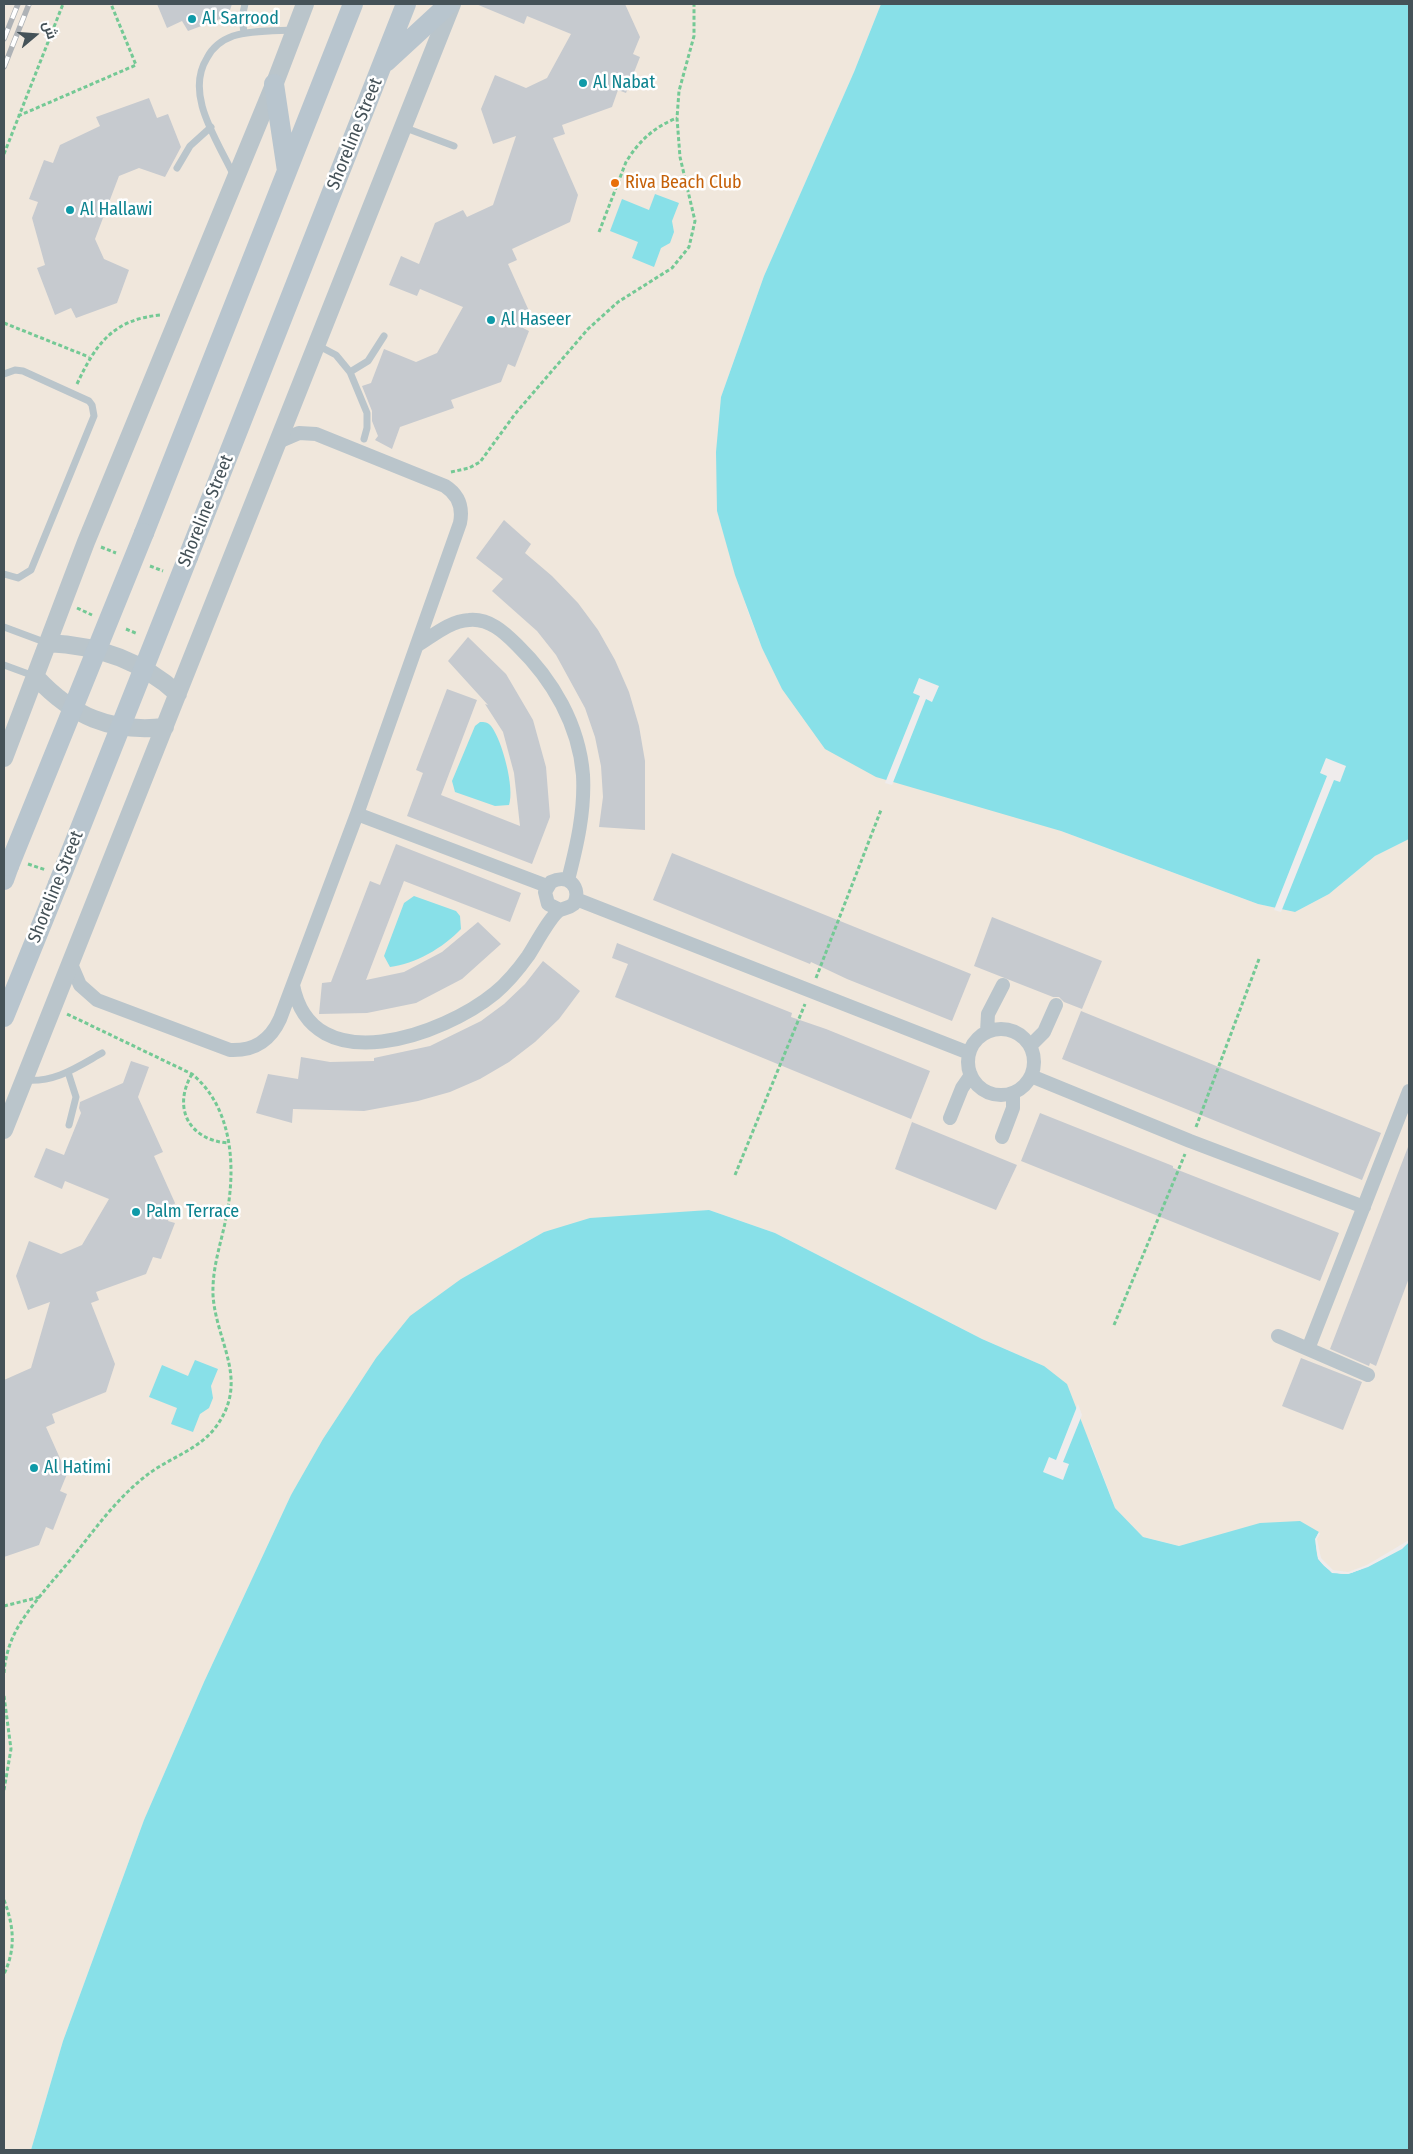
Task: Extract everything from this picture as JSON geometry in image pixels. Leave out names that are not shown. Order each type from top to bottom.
[{"type":"main road","points":[[7,873],[144,533],[353,4]]},
{"type":"main road","name":"Shoreline Street","points":[[4,1018],[406,4]]},
{"type":"main road","points":[[382,66],[450,4]]},
{"type":"main road","points":[[274,84],[287,173]]},
{"type":"street","points":[[4,758],[63,602],[305,4]]},
{"type":"street","points":[[4,1130],[450,4]]},
{"type":"street","points":[[71,964],[80,985],[97,1000],[230,1050],[251,1048],[269,1037],[280,1020],[418,645],[460,523],[461,505],[455,494],[440,483],[312,432],[299,433],[278,442]]},
{"type":"street","points":[[418,645],[456,622],[483,621],[496,626],[507,635],[539,668],[552,687],[573,728],[583,774],[582,820],[568,880]]},
{"type":"street","points":[[47,643],[88,647],[127,659],[166,682],[178,694]]},
{"type":"street","points":[[36,677],[52,694],[72,709],[94,720],[117,726],[148,729],[165,727]]},
{"type":"street","points":[[357,814],[547,886]]},
{"type":"street","points":[[556,879],[568,880],[576,888],[576,899],[570,908],[560,910],[548,904],[545,892],[547,886],[556,879]]},
{"type":"street","points":[[576,899],[968,1053]]},
{"type":"street","points":[[293,985],[303,1013],[316,1028],[333,1038],[366,1042],[413,1036],[457,1018],[496,992],[528,957],[560,910]]},
{"type":"street","points":[[986,1032],[988,1014],[1003,984]]},
{"type":"street","points":[[1030,1046],[1044,1032],[1056,1005]]},
{"type":"street","points":[[1002,1029],[1012,1030],[1022,1036],[1030,1046],[1034,1066],[1031,1076],[1023,1086],[1013,1093],[1001,1095],[989,1093],[978,1087],[968,1065],[968,1053],[973,1043],[986,1032],[1002,1029]]},
{"type":"street","points":[[950,1118],[962,1088],[971,1075]]},
{"type":"street","points":[[1031,1076],[1190,1141],[1364,1207]]},
{"type":"street","points":[[1308,1349],[1409,1091]]},
{"type":"street","points":[[1002,1137],[1013,1108],[1013,1093]]},
{"type":"street","points":[[1278,1336],[1368,1375]]},
{"type":"lane","points":[[244,33],[242,18],[245,4]]},
{"type":"lane","points":[[235,178],[200,104],[198,90],[203,64],[219,44],[231,37],[244,33],[295,30]]},
{"type":"lane","points":[[402,127],[454,146]]},
{"type":"lane","points":[[177,168],[190,146],[211,128]]},
{"type":"lane","points":[[350,372],[368,361],[384,336]]},
{"type":"lane","points":[[316,344],[336,355],[350,372],[367,414],[367,428],[364,439]]},
{"type":"lane","points":[[4,374],[16,370],[23,371],[88,401],[94,410],[94,416],[31,570],[23,577],[18,578],[4,574]]},
{"type":"lane","points":[[4,627],[47,643]]},
{"type":"lane","points":[[4,664],[36,677]]},
{"type":"lane","points":[[24,1080],[51,1079],[102,1053]]},
{"type":"lane","points":[[68,1072],[76,1097],[69,1125]]},
{"type":"path","points":[[4,154],[63,4]]},
{"type":"path","points":[[18,116],[136,65],[111,4]]},
{"type":"path","points":[[444,472],[456,472],[480,462],[515,414],[588,329],[618,302],[672,268],[681,258],[691,241],[695,221],[680,157],[677,118],[680,91],[694,36],[694,4]]},
{"type":"path","points":[[599,232],[626,162],[632,152],[652,131],[677,118]]},
{"type":"path","points":[[73,393],[89,357],[109,334],[121,326],[149,316],[178,317]]},
{"type":"path","points":[[4,324],[89,357]]},
{"type":"path","points":[[63,602],[98,617]]},
{"type":"path","points":[[124,628],[141,636]]},
{"type":"path","points":[[735,1175],[811,990],[880,810]]},
{"type":"path","points":[[1114,1325],[1190,1141],[1259,959]]},
{"type":"path","points":[[4,1673],[10,1645],[18,1628],[40,1597],[119,1501],[162,1465],[206,1438],[215,1428],[228,1404],[232,1383],[230,1362],[215,1315],[213,1293],[214,1272],[229,1195],[228,1143],[221,1111],[214,1096],[192,1074],[53,1008]]},
{"type":"path","points":[[192,1074],[186,1085],[183,1097],[188,1120],[204,1138],[228,1143]]},
{"type":"path","points":[[4,1606],[40,1597]]},
{"type":"path","points":[[4,1696],[11,1749],[4,1790]]},
{"type":"path","points":[[4,1900],[13,1926],[13,1945],[9,1963],[4,1974]]},
{"type":"sand","points":[[4,4],[881,4],[854,72],[764,276],[721,397],[717,511],[747,609],[762,648],[782,687],[1061,831],[1258,904],[1295,912],[1329,894],[1375,856],[1409,839],[1409,1542],[1402,1549],[1348,1574],[1332,1573],[1318,1559],[1215,1536],[1179,1546],[1143,1537],[1115,1508],[1092,1446],[1044,1366],[982,1339],[775,1233],[709,1210],[652,1215],[544,1232],[461,1279],[291,1495],[204,1682],[144,1820],[63,2041],[31,2150],[4,2150]]},
{"type":"water","points":[[881,4],[1409,4],[1409,839],[1375,856],[1329,894],[1295,912],[1258,904],[1061,831],[876,777],[825,749],[782,689],[762,648],[735,575],[717,511],[716,452],[721,397],[764,276],[854,72]]},
{"type":"water","points":[[655,194],[679,203],[672,221],[674,232],[670,243],[661,248],[654,267],[632,258],[638,242],[610,231],[622,199],[649,210]]},
{"type":"water","points":[[480,722],[491,726],[503,753],[509,776],[509,805],[495,806],[455,792],[452,781],[475,726]]},
{"type":"water","points":[[414,896],[456,911],[460,916],[461,929],[446,943],[419,959],[390,967],[384,956],[404,903]]},
{"type":"water","points":[[709,1210],[775,1233],[982,1339],[1044,1366],[1067,1384],[1115,1508],[1143,1537],[1179,1546],[1260,1523],[1300,1521],[1319,1532],[1316,1538],[1316,1545],[1321,1563],[1333,1572],[1342,1574],[1352,1573],[1369,1566],[1409,1542],[1409,2150],[31,2150],[63,2041],[144,1820],[204,1682],[291,1495],[323,1439],[376,1358],[410,1316],[461,1279],[544,1232],[590,1218]]},
{"type":"water","points":[[195,1360],[218,1369],[211,1386],[213,1398],[209,1408],[200,1414],[193,1432],[171,1424],[177,1408],[149,1397],[162,1365],[188,1376]]},
{"type":"pier","points":[[919,678],[939,686],[932,702],[926,699],[892,785],[885,783],[920,696],[913,693]]},
{"type":"pier","points":[[1326,758],[1346,766],[1340,782],[1334,780],[1281,912],[1274,910],[1327,776],[1320,773]]},
{"type":"pier","points":[[1078,1404],[1082,1415],[1063,1462],[1069,1464],[1063,1480],[1043,1472],[1049,1457],[1056,1460]]},
{"type":"pier","points":[[1319,1532],[1320,1534],[1317,1539],[1321,1558],[1333,1570],[1348,1572],[1367,1565],[1409,1540],[1409,1542],[1402,1549],[1368,1567],[1348,1574],[1332,1573],[1318,1559],[1315,1539]]},
{"type":"building","name":"Al Sarrood","points":[[157,4],[232,4],[228,16],[188,31],[182,21],[167,28]]},
{"type":"building","points":[[476,4],[625,4],[640,37],[633,54],[640,57],[626,93],[618,90],[612,107],[562,125],[565,134],[553,138],[578,195],[570,222],[512,249],[517,260],[508,264],[529,311],[523,328],[529,331],[515,367],[508,364],[501,382],[451,400],[454,408],[400,427],[392,449],[375,440],[378,436],[372,421],[372,411],[362,386],[371,383],[384,349],[416,362],[437,353],[463,307],[420,289],[417,296],[389,285],[401,256],[419,264],[435,223],[463,210],[467,217],[493,205],[516,136],[493,144],[481,109],[495,75],[526,88],[547,78],[571,34],[527,16],[524,24]]},
{"type":"building","name":"Al Hallawi","points":[[149,98],[157,118],[168,114],[181,147],[165,177],[139,168],[119,176],[95,239],[104,259],[129,270],[117,303],[76,318],[71,308],[55,315],[37,268],[45,265],[32,218],[38,202],[29,199],[44,160],[53,163],[60,145],[100,126],[96,117]]},
{"type":"building","points":[[504,520],[531,544],[525,553],[552,576],[578,603],[598,630],[615,660],[629,692],[639,726],[645,761],[645,830],[599,827],[603,797],[601,766],[595,737],[585,708],[556,655],[537,631],[492,591],[503,579],[476,558]]},
{"type":"building","points":[[468,637],[506,674],[533,720],[546,767],[550,817],[532,864],[407,816],[423,773],[416,770],[447,689],[477,700],[441,795],[520,826],[514,773],[503,732],[485,704],[488,705],[448,661]]},
{"type":"building","points":[[396,844],[521,893],[510,922],[404,881],[366,980],[404,972],[442,952],[478,922],[501,944],[462,979],[416,1003],[367,1013],[319,1014],[322,983],[331,982],[370,881],[380,885]]},
{"type":"building","points":[[672,853],[971,974],[952,1021],[847,979],[811,962],[810,964],[653,900]]},
{"type":"building","points":[[992,917],[1102,961],[1082,1009],[1064,1002],[1059,997],[1053,997],[974,966]]},
{"type":"building","points":[[617,943],[792,1013],[791,1017],[930,1071],[911,1119],[615,997],[628,964],[612,958]]},
{"type":"building","points":[[543,961],[580,991],[559,1019],[535,1042],[509,1062],[480,1079],[450,1092],[418,1101],[364,1111],[293,1109],[292,1123],[256,1113],[268,1074],[298,1079],[301,1057],[330,1062],[374,1061],[374,1058],[430,1046],[481,1021],[504,1004],[525,984]]},
{"type":"building","points":[[1081,1011],[1381,1133],[1362,1180],[1062,1059]]},
{"type":"building","points":[[131,1061],[149,1067],[138,1097],[163,1152],[154,1156],[175,1203],[168,1221],[175,1223],[161,1259],[153,1257],[146,1274],[96,1292],[99,1300],[91,1303],[115,1364],[106,1392],[52,1414],[55,1423],[46,1427],[67,1474],[60,1491],[67,1494],[53,1530],[46,1527],[39,1545],[4,1557],[4,1380],[31,1368],[50,1302],[28,1310],[16,1276],[29,1241],[61,1254],[82,1245],[109,1199],[65,1181],[62,1189],[34,1177],[46,1148],[64,1155],[81,1113],[79,1108],[80,1102],[123,1083]]},
{"type":"building","points":[[1040,1113],[1173,1166],[1173,1168],[1339,1233],[1320,1281],[1021,1161]]},
{"type":"building","points":[[912,1122],[1017,1165],[996,1210],[895,1169]]},
{"type":"building","points":[[1408,1147],[1409,1278],[1376,1366],[1370,1363],[1369,1366],[1330,1349]]},
{"type":"building","points":[[1301,1358],[1362,1382],[1343,1430],[1282,1406]]},
{"type":"railway","points":[[4,39],[18,4]]},
{"type":"railway","points":[[4,67],[29,4]]},
{"type":"place","name":"Al Sarrood","points":[[192,19]]},
{"type":"place","name":"Al Nabat","points":[[583,83]]},
{"type":"place","name":"Riva Beach Club","points":[[615,183]]},
{"type":"place","name":"Al Hallawi","points":[[70,210]]},
{"type":"place","name":"Al Haseer","points":[[491,320]]},
{"type":"place","name":"Palm Terrace","points":[[136,1212]]},
{"type":"place","name":"Al Hatimi","points":[[34,1468]]}]
